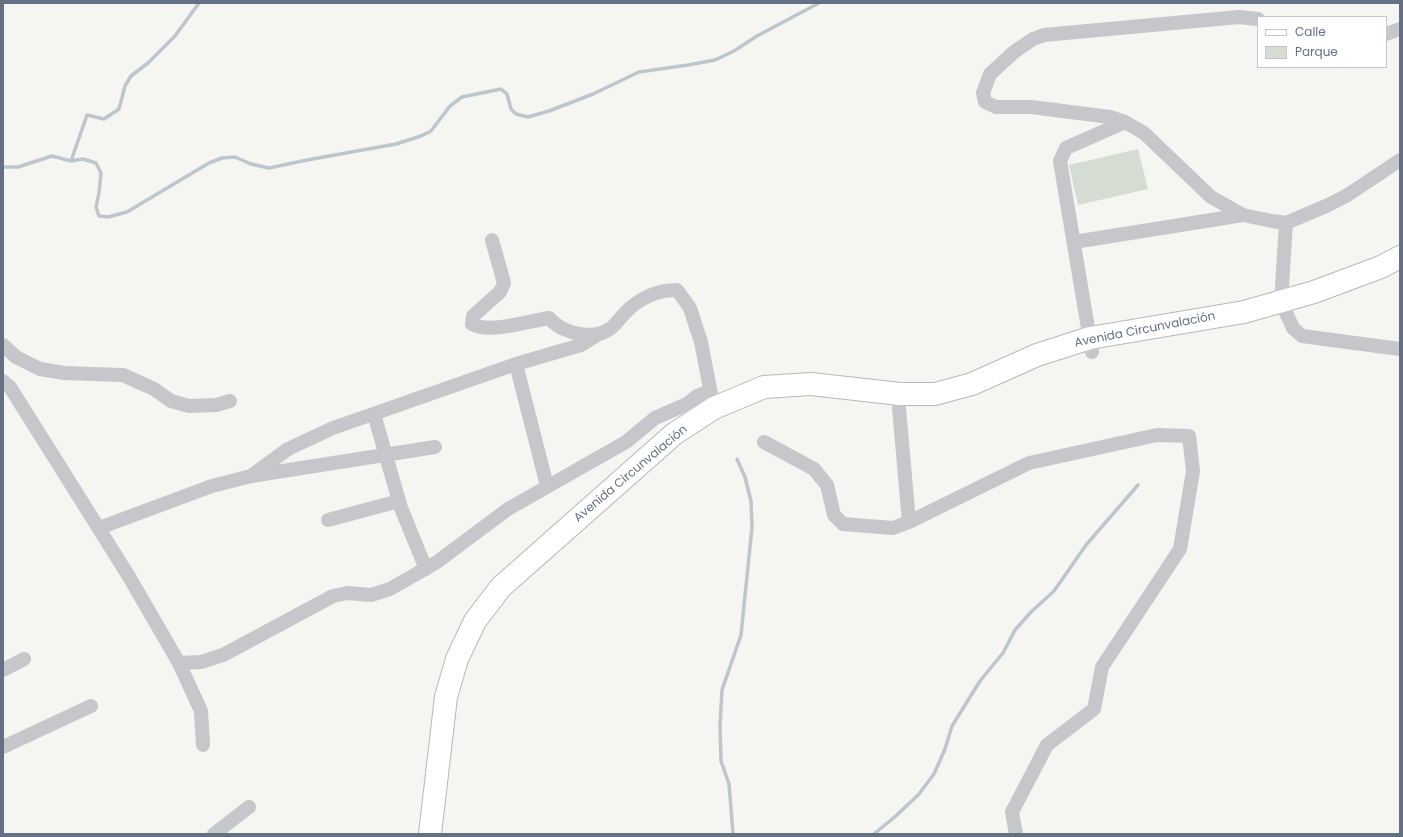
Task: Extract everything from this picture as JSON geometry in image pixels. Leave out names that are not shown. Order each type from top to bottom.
[{"type":"main road","name":"Avenida Circunvalación","points":[[430,834],[446,697],[458,659],[475,622],[501,587],[712,399],[764,387],[811,384],[900,394],[935,394],[972,384],[1037,355],[1091,345],[1247,325],[1322,290],[1381,267],[1400,257]]},
{"type":"main road","name":"Avenida Circunvalación","points":[[1284,308],[1319,306],[1387,279],[1400,272]]},
{"type":"main road","name":"Avenida Circunvalación","points":[[445,834],[460,699],[471,663],[487,628],[511,596],[683,445],[720,420],[767,401],[810,398],[899,408],[937,407],[977,397],[1091,345]]},
{"type":"street","points":[[1257,19],[1239,17],[1044,35],[1033,39],[1014,52],[990,74],[983,93],[985,102],[996,107],[1038,108],[1110,117],[1125,122],[1144,133],[1211,196],[1243,215],[1286,223],[1346,196],[1400,160]]},
{"type":"street","points":[[1387,34],[1400,29]]},
{"type":"street","points":[[1091,345],[1060,161],[1066,148],[1125,122]]},
{"type":"street","points":[[1074,242],[1243,215]]},
{"type":"street","points":[[1286,223],[1284,308],[1293,328],[1302,336],[1400,349]]},
{"type":"street","points":[[492,240],[504,283],[500,292],[473,316],[472,324],[478,327],[503,327],[548,318],[563,329],[585,335],[596,335]]},
{"type":"street","points":[[179,663],[202,662],[223,655],[333,596],[348,593],[371,595],[390,589],[437,562],[508,509],[626,442],[655,418],[687,404],[698,396],[712,399],[701,342],[690,308],[677,290],[667,290],[649,295],[630,308],[609,330],[596,335],[581,345],[516,364],[333,428],[288,449],[251,476]]},
{"type":"street","points":[[3,345],[16,357],[40,369],[64,373],[123,375],[154,389],[171,401],[190,406],[216,406],[230,401]]},
{"type":"street","points":[[516,364],[547,486]]},
{"type":"street","points":[[3,381],[10,387],[99,528],[179,663],[201,711],[203,745]]},
{"type":"street","points":[[899,408],[909,522]]},
{"type":"street","points":[[374,414],[399,500],[426,569]]},
{"type":"street","points":[[764,442],[814,469],[828,485],[834,514],[843,524],[893,528],[909,522],[1029,464],[1157,435],[1189,436],[1193,471],[1180,549],[1102,667],[1094,709],[1047,745],[1012,812],[1016,834]]},
{"type":"street","points":[[99,528],[212,486],[251,476],[435,447]]},
{"type":"street","points":[[328,520],[399,500]]},
{"type":"street","points":[[3,670],[24,659]]},
{"type":"street","points":[[3,747],[91,706]]},
{"type":"street","points":[[214,834],[249,807]]},
{"type":"green space","points":[[1138,149],[1148,189],[1078,205],[1069,165]]},
{"type":"waterway","points":[[71,161],[87,115],[104,119],[119,109],[125,86],[131,76],[148,63],[175,36],[199,3]]},
{"type":"waterway","points":[[3,167],[18,167],[52,156],[71,161],[83,159],[96,163],[101,173],[96,207],[99,216],[108,217],[127,212],[209,163],[222,158],[235,157],[251,164],[269,168],[396,144],[421,136],[431,131],[450,106],[462,97],[501,89],[507,94],[511,109],[516,114],[528,117],[549,111],[593,94],[639,72],[715,60],[734,51],[757,36],[819,3]]},
{"type":"waterway","points":[[733,834],[729,784],[721,761],[720,726],[722,690],[741,635],[752,527],[751,501],[745,477],[737,459]]},
{"type":"waterway","points":[[874,834],[919,794],[934,774],[945,749],[952,726],[980,681],[1003,653],[1015,630],[1031,612],[1054,591],[1086,545],[1138,485]]}]
